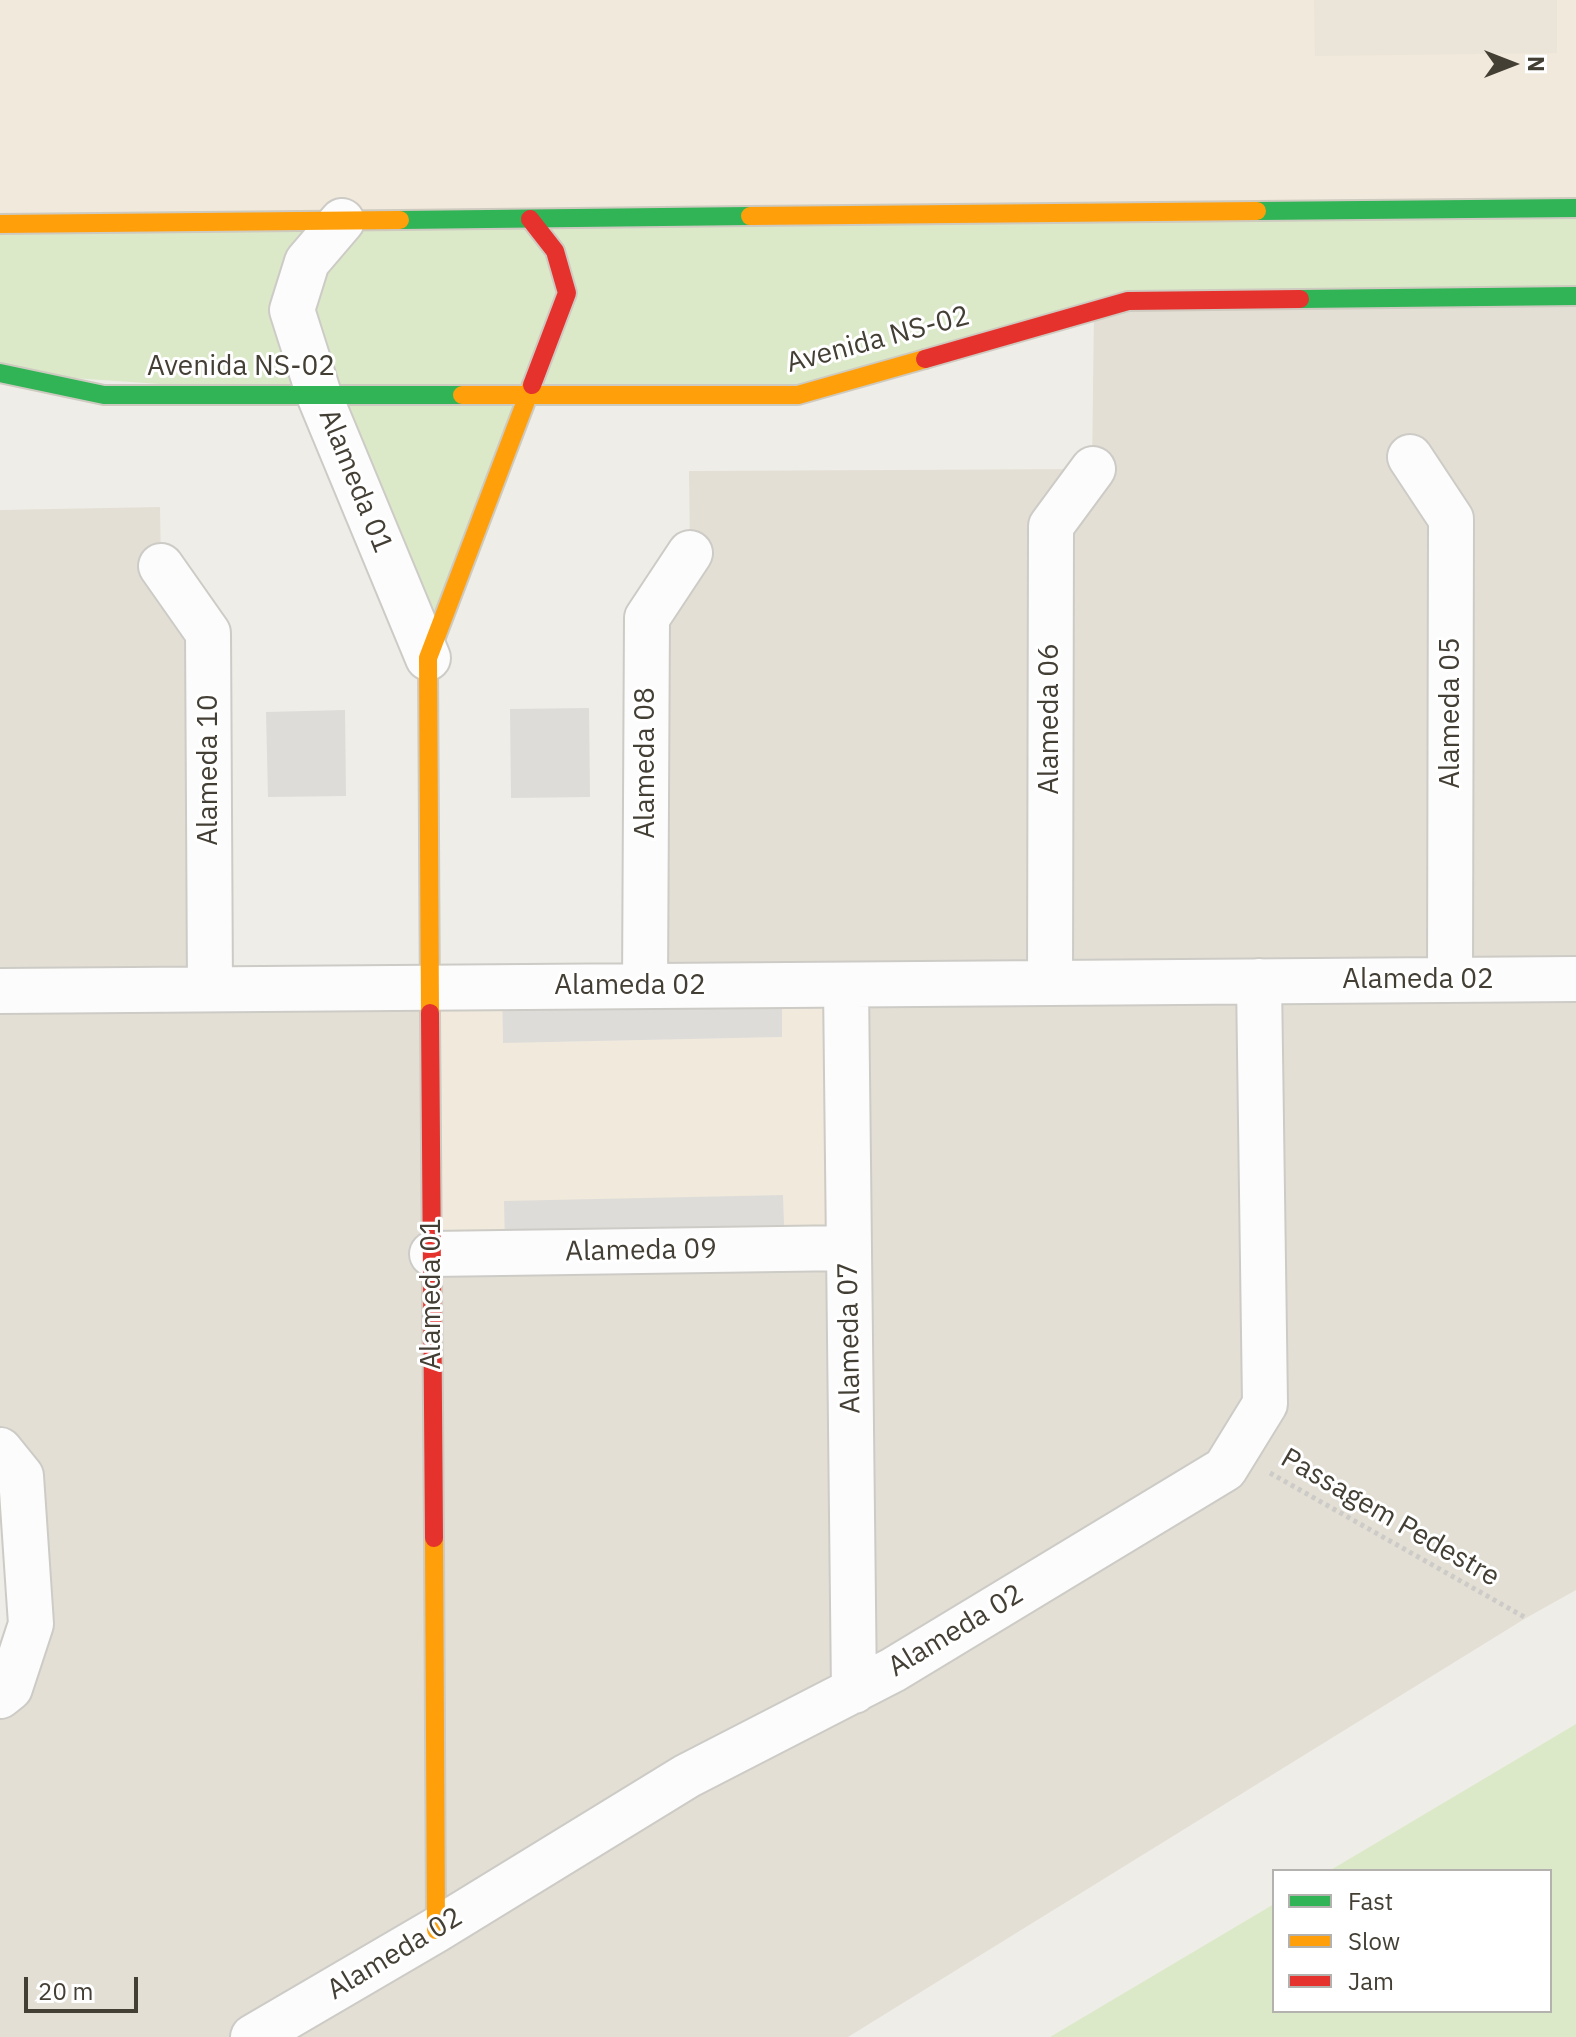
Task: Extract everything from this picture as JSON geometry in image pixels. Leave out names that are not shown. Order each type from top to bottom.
[{"type":"street","points":[[0,224],[1576,208]]},
{"type":"street","name":"Alameda 01","points":[[436,1930],[428,658],[567,293],[555,251],[530,219]]},
{"type":"street","name":"Alameda 01","points":[[342,221],[307,262],[292,310],[319,395],[428,658]]},
{"type":"street","name":"Avenida NS-02","points":[[0,373],[104,395],[798,395],[1128,301],[1576,296]]},
{"type":"street","name":"Alameda 05","points":[[1410,457],[1451,519],[1450,980]]},
{"type":"street","name":"Alameda 06","points":[[1050,983],[1051,526],[1093,469]]},
{"type":"street","name":"Alameda 08","points":[[645,986],[647,618],[690,553]]},
{"type":"street","name":"Alameda 10","points":[[161,566],[208,633],[210,989]]},
{"type":"street","name":"Alameda 02","points":[[0,991],[1576,979]]},
{"type":"street","name":"Alameda 02","points":[[253,2037],[436,1930],[687,1776],[893,1670],[1225,1469],[1265,1404],[1259,981]]},
{"type":"street","name":"Alameda 07","points":[[846,985],[854,1691]]},
{"type":"street","name":"Alameda 09","points":[[432,1254],[849,1248]]},
{"type":"street","points":[[0,1450],[21,1476],[31,1624],[10,1688],[0,1696]]},
{"type":"path","name":"Passagem Pedestre","points":[[1235,1452],[1526,1618]]},
{"type":"shaded area","points":[[0,0],[1576,0],[1576,208],[0,224]]},
{"type":"shaded area","points":[[1314,0],[1557,0],[1557,53],[1315,56]]},
{"type":"shaded area","points":[[1576,296],[1576,1590],[848,2037],[0,2037],[0,1696],[31,1624],[0,1450],[0,510],[160,507],[161,566],[208,633],[210,989],[430,987],[432,1254],[849,1248],[846,985],[645,986],[647,618],[690,553],[689,471],[1092,469],[1094,310]]},
{"type":"shaded area","points":[[589,708],[590,797],[511,798],[510,709]]},
{"type":"shaded area","points":[[345,710],[346,796],[268,797],[266,712]]},
{"type":"shaded area","points":[[782,985],[846,985],[849,1248],[785,1249],[783,1195],[504,1202],[505,1253],[432,1254],[430,987],[502,987],[503,1043],[782,1037]]},
{"type":"shaded area","points":[[782,985],[782,1037],[503,1043],[502,987]]},
{"type":"shaded area","points":[[783,1195],[785,1249],[505,1253],[504,1201]]},
{"type":"green space","points":[[1576,208],[1576,296],[1128,301],[798,395],[528,395],[428,658],[319,395],[0,373],[0,224]]},
{"type":"green space","points":[[1576,1724],[1576,2037],[1050,2037],[1272,1905],[1272,2013],[1552,2013],[1552,1869],[1332,1869]]},
{"type":"traffic: fast","points":[[1257,211],[1576,208]]},
{"type":"traffic: fast","points":[[400,220],[750,216]]},
{"type":"traffic: fast","points":[[1300,299],[1576,296]]},
{"type":"traffic: fast","points":[[0,373],[104,395],[462,395]]},
{"type":"traffic: slow","points":[[750,216],[1257,211]]},
{"type":"traffic: slow","points":[[0,224],[400,220]]},
{"type":"traffic: slow","points":[[462,395],[798,395],[925,359]]},
{"type":"traffic: slow","points":[[430,1013],[428,658],[532,385]]},
{"type":"traffic: slow","points":[[434,1538],[436,1930]]},
{"type":"traffic: jam","points":[[530,219],[555,251],[567,293],[532,385]]},
{"type":"traffic: jam","points":[[925,359],[1128,301],[1300,299]]},
{"type":"traffic: jam","points":[[430,1013],[434,1538]]}]
